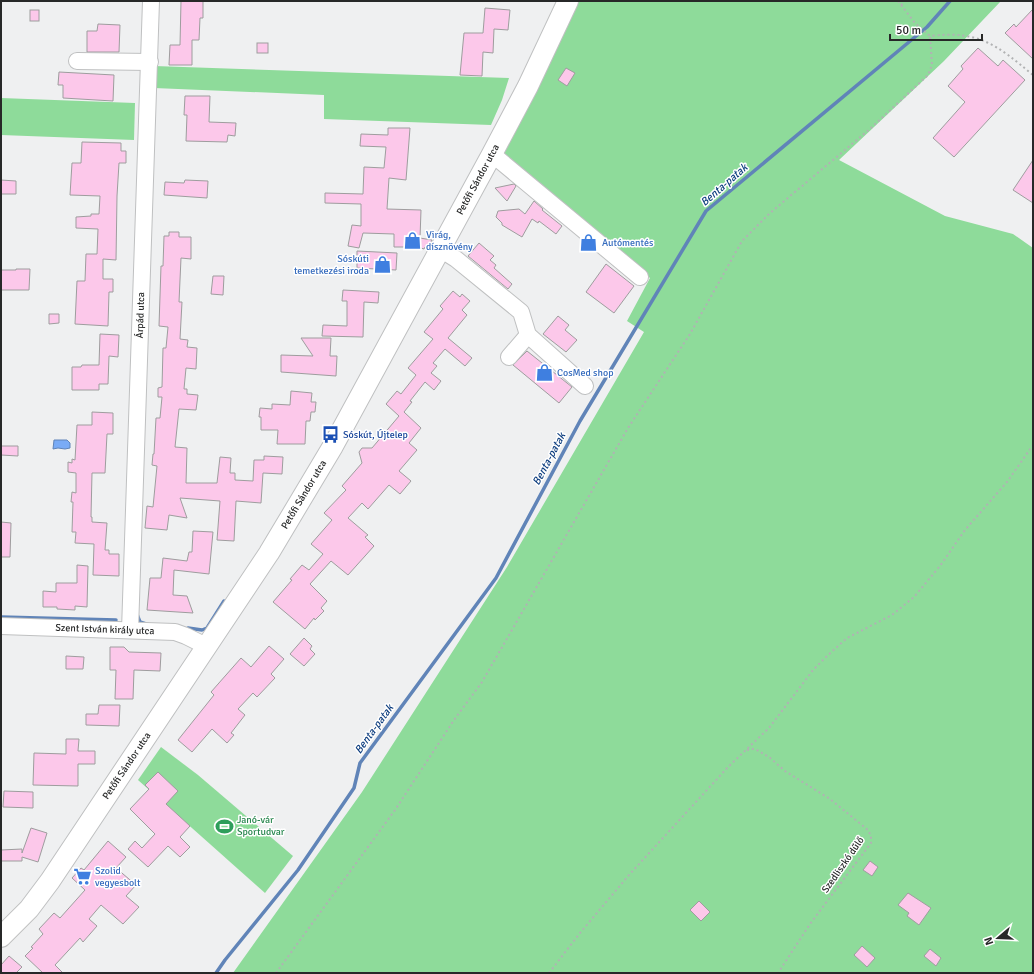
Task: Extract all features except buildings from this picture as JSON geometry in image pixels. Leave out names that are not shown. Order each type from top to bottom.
[{"type":"main road","name":"Petőfi Sándor utca","points":[[1,937],[29,910],[50,881],[269,553],[302,500],[492,154],[528,86],[568,1]]},
{"type":"street","name":"Árpád utca","points":[[130,630],[151,1]]},
{"type":"street","points":[[77,61],[150,62]]},
{"type":"street","points":[[492,154],[640,277]]},
{"type":"street","points":[[440,250],[456,259],[520,312],[528,335],[585,386]]},
{"type":"street","points":[[509,357],[528,335]]},
{"type":"street","name":"Szent István király utca","points":[[1,626],[180,633],[206,646]]},
{"type":"path","points":[[898,1],[915,23],[930,36],[946,34],[965,35],[986,41],[1005,52],[1033,75]]},
{"type":"path","points":[[901,5],[906,1]]},
{"type":"path","points":[[276,973],[395,810],[454,720],[482,682],[628,428],[690,334],[742,241],[770,213],[871,128],[928,75],[932,65],[930,36]]},
{"type":"path","points":[[549,973],[629,874],[678,819],[776,720],[813,670],[847,638],[892,615],[914,597],[940,566],[964,530],[1007,482],[1033,445]]},
{"type":"path","name":"Szedliszkó dűlő","points":[[745,751],[756,749],[769,757],[790,774],[830,799],[868,830],[872,836],[871,842],[810,924],[778,973]]},
{"type":"green space","points":[[568,1],[1001,1],[944,61],[839,160],[945,216],[1013,234],[1033,248],[1033,973],[233,973],[362,792],[507,567],[644,332],[627,321],[650,278],[495,150]]},
{"type":"green space","points":[[154,66],[509,78],[502,100],[491,125],[324,119],[324,95],[154,88]]},
{"type":"green space","points":[[1,98],[135,103],[134,140],[1,135]]},
{"type":"green space","name":"Janó-vár Sportudvar","points":[[161,747],[198,775],[293,856],[265,893],[138,780]]},
{"type":"water","points":[[54,440],[67,440],[70,443],[70,448],[53,449]]},
{"type":"waterway","name":"Benta-patak","points":[[216,973],[298,870],[354,788],[360,763],[496,578],[580,421],[706,211],[927,27],[950,1]]},
{"type":"waterway","points":[[188,628],[202,630],[207,628],[224,601]]},
{"type":"waterway","points":[[137,614],[140,622],[146,624]]},
{"type":"waterway","points":[[1,617],[116,620]]},
{"type":"place","name":"Virág, dísznövény","points":[[413,241]]},
{"type":"place","name":"Autómentés","points":[[589,243]]},
{"type":"place","name":"Sóskúti temetkezési iroda","points":[[382,265]]},
{"type":"place","name":"CosMed shop","points":[[544,373]]},
{"type":"place","name":"Sóskút, Újtelep","points":[[330,435]]},
{"type":"place","name":"Janó-vár Sportudvar","points":[[224,826]]},
{"type":"place","name":"Szolid vegyesbolt","points":[[82,877]]}]
